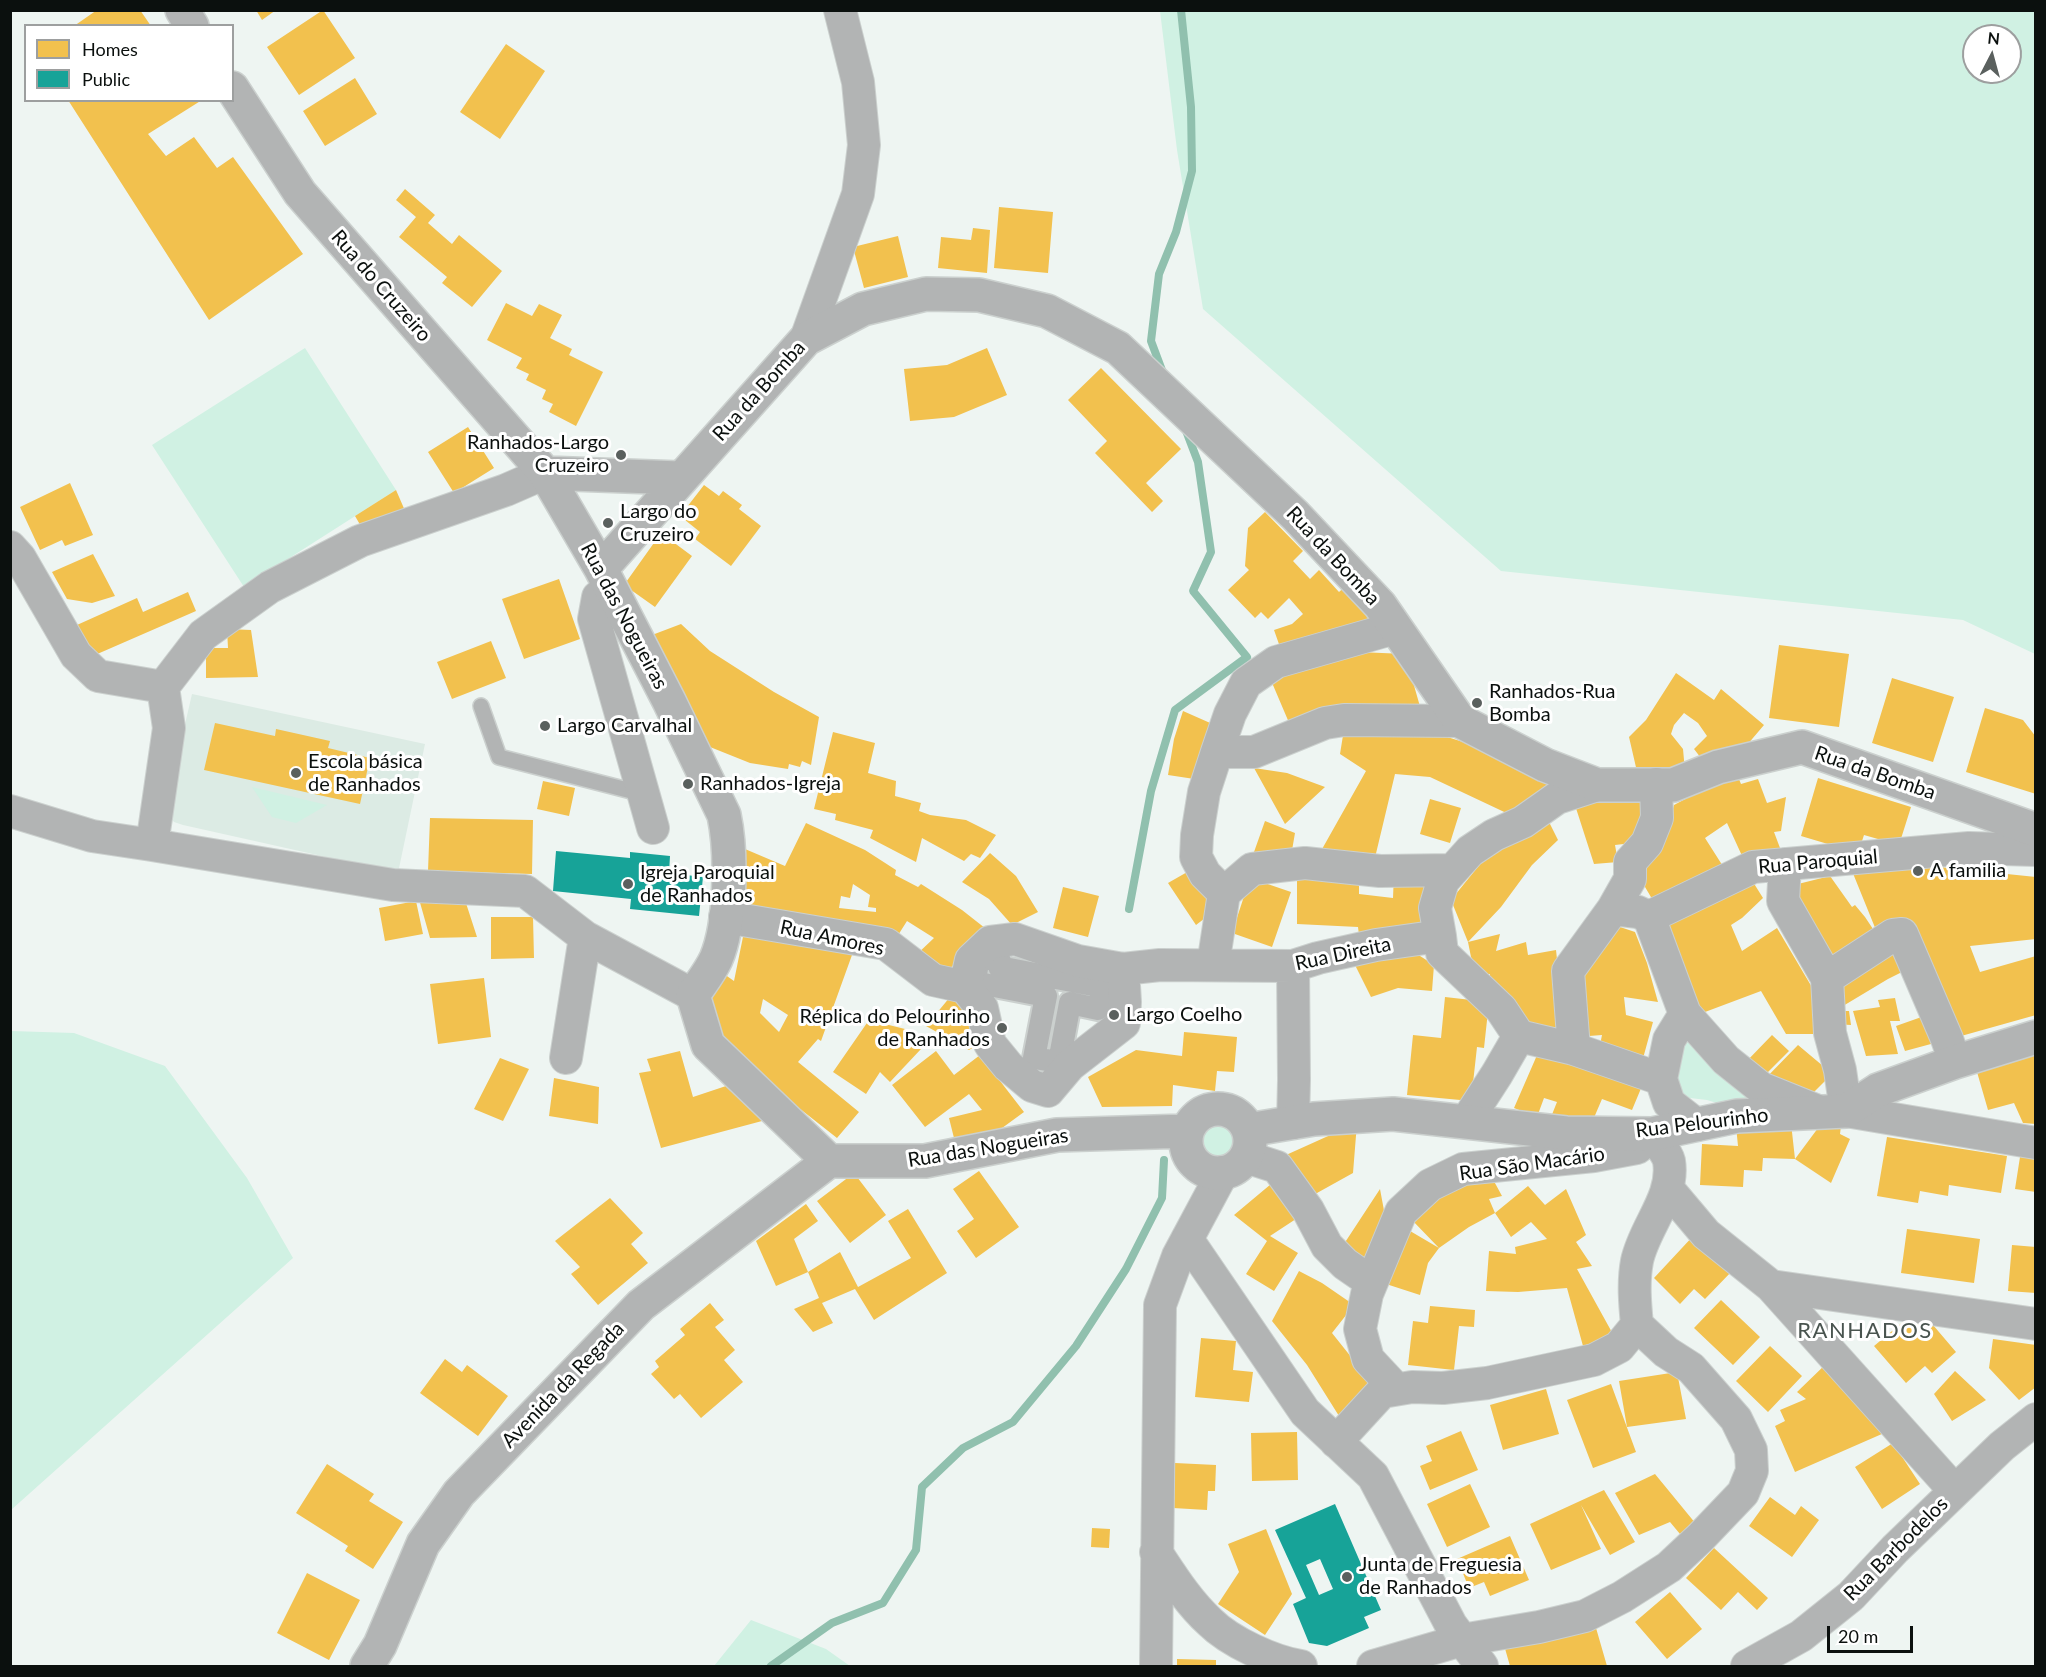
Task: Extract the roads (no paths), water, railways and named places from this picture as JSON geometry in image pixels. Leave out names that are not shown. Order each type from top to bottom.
[{"type":"street","points":[[182,10],[191,24]]},
{"type":"street","points":[[806,339],[858,194],[864,145],[858,82],[840,10]]},
{"type":"street","name":"Rua do Cruzeiro","points":[[234,91],[300,193],[544,473]]},
{"type":"street","name":"Rua da Bomba","points":[[606,578],[681,478],[806,339],[863,309],[926,294],[979,295],[1047,311],[1118,348],[1296,515],[1380,605],[1460,721],[1545,765],[1597,785],[1673,784],[1718,767],[1802,747],[2036,830]]},
{"type":"street","points":[[152,845],[169,728],[163,687],[203,635],[270,587],[360,541],[506,490],[544,473],[681,478]]},
{"type":"street","name":"Rua das Nogueiras","points":[[544,473],[606,578],[724,815],[729,870],[723,938],[717,958],[693,995]]},
{"type":"street","points":[[10,547],[20,558],[76,655],[98,676],[163,687]]},
{"type":"street","points":[[606,578],[598,597],[594,619],[653,828]]},
{"type":"street","points":[[1224,893],[1205,874],[1196,857],[1197,835],[1204,792],[1230,714],[1246,683],[1276,662],[1395,628]]},
{"type":"street","points":[[1217,752],[1254,752],[1325,723],[1344,720],[1460,721]]},
{"type":"street","points":[[1574,1049],[1568,971],[1613,909],[1630,879],[1630,862],[1647,843],[1657,818],[1656,784]]},
{"type":"street","points":[[1597,785],[1557,798],[1523,822],[1470,851],[1443,881],[1435,908],[1442,953],[1501,1009],[1519,1036],[1574,1049],[1661,1079]]},
{"type":"street","points":[[10,811],[92,836],[393,885],[525,891],[585,937],[693,995],[708,1045],[829,1161]]},
{"type":"street","name":"Rua Paroquial","points":[[1649,917],[1753,867],[1969,848],[2036,850]]},
{"type":"street","points":[[1214,965],[1224,893],[1252,870],[1305,863],[1380,871],[1453,870]]},
{"type":"street","points":[[1785,864],[1783,901],[1827,978],[1830,1033],[1840,1070],[1832,1111]]},
{"type":"street","points":[[1613,909],[1638,912],[1649,917],[1685,1014],[1726,1060],[1761,1088],[1832,1111],[2036,1143]]},
{"type":"street","name":"Rua Amores","points":[[725,917],[886,944],[933,980],[970,987]]},
{"type":"street","points":[[1827,978],[1893,935],[1902,934],[1955,1062]]},
{"type":"street","name":"Rua Direita","points":[[970,987],[971,960],[990,942],[1015,939],[1078,961],[1123,969],[1160,965],[1293,966],[1376,945],[1440,936]]},
{"type":"street","points":[[566,1058],[585,937]]},
{"type":"street","points":[[970,987],[984,988],[984,984],[1046,996],[1034,1058],[1059,1062],[1070,1003],[1098,1009],[1102,987],[999,967],[1000,961],[980,957],[970,987],[982,1008],[990,1044],[1008,1066],[1032,1086],[1048,1091]]},
{"type":"street","points":[[1293,966],[1293,1123]]},
{"type":"street","points":[[1048,1091],[1070,1065],[1124,1023],[1123,969]]},
{"type":"street","points":[[1685,1014],[1669,1040],[1661,1079],[1670,1103],[1697,1125]]},
{"type":"street","points":[[1466,1122],[1519,1036]]},
{"type":"street","name":"Rua Pelourinho","points":[[1239,1153],[1293,1123],[1314,1119],[1393,1114],[1566,1132],[1652,1134],[1737,1116],[1832,1111],[1878,1090],[2036,1036]]},
{"type":"street","points":[[1048,1091],[1057,1135]]},
{"type":"street","points":[[1156,1666],[1160,1305],[1178,1256],[1239,1153],[1236,1115],[1217,1109],[1198,1115],[1191,1122],[1185,1142],[1188,1153],[1202,1169],[1212,1173],[1239,1153]]},
{"type":"street","name":"Rua das Nogueiras","points":[[829,1161],[925,1161],[1057,1135],[1187,1131]]},
{"type":"street","points":[[1336,1442],[1382,1392],[1412,1387],[1443,1388],[1487,1383],[1594,1360],[1619,1347],[1636,1325],[1634,1290],[1638,1260],[1649,1227],[1668,1189],[1669,1160],[1652,1134]]},
{"type":"street","name":"Rua São Macário","points":[[1396,1389],[1368,1359],[1360,1329],[1366,1294],[1401,1212],[1430,1185],[1463,1169],[1594,1156],[1637,1148],[1652,1134]]},
{"type":"street","points":[[1239,1153],[1277,1167],[1308,1210],[1327,1246],[1345,1264],[1371,1282]]},
{"type":"street","name":"Avenida da Regada","points":[[367,1666],[380,1645],[423,1544],[459,1492],[641,1305],[829,1161]]},
{"type":"street","points":[[1668,1189],[1706,1234],[1771,1286],[1955,1491]]},
{"type":"street","points":[[1187,1239],[1305,1412],[1373,1476],[1451,1625],[1482,1666]]},
{"type":"street","points":[[1771,1286],[2036,1324]]},
{"type":"street","points":[[1373,1666],[1462,1640],[1539,1627],[1585,1616],[1622,1597],[1669,1567],[1743,1492],[1752,1470],[1751,1450],[1736,1419],[1691,1368],[1666,1352],[1636,1325]]},
{"type":"street","name":"Rua Barbodelos","points":[[1747,1666],[1801,1636],[1851,1596],[1895,1549],[2002,1446],[2036,1419]]},
{"type":"street","points":[[1156,1552],[1182,1591],[1211,1623],[1255,1652],[1301,1666]]},
{"type":"lane","points":[[481,706],[499,757],[643,794]]},
{"type":"waterway","points":[[1163,373],[1151,341],[1159,274],[1176,232],[1192,171],[1191,107],[1181,10]]},
{"type":"waterway","points":[[1129,909],[1151,791],[1175,710],[1247,657],[1193,591],[1211,552],[1198,462],[1185,428]]},
{"type":"waterway","points":[[771,1666],[832,1623],[883,1603],[916,1550],[922,1487],[963,1448],[1013,1422],[1076,1346],[1126,1269],[1162,1198],[1164,1160]]},
{"type":"place","name":"Ranhados-Largo Cruzeiro","points":[[621,455]]},
{"type":"place","name":"Largo do Cruzeiro","points":[[608,523]]},
{"type":"place","name":"Ranhados-Rua Bomba","points":[[1477,703]]},
{"type":"place","name":"Largo Carvalhal","points":[[545,726]]},
{"type":"place","name":"Escola básica de Ranhados","points":[[296,773]]},
{"type":"place","name":"Ranhados-Igreja","points":[[688,784]]},
{"type":"place","name":"A familia","points":[[1918,871]]},
{"type":"place","name":"Igreja Paroquial de Ranhados","points":[[628,884]]},
{"type":"place","name":"Largo Coelho","points":[[1114,1015]]},
{"type":"place","name":"Réplica do Pelourinho de Ranhados","points":[[1002,1028]]},
{"type":"place","name":"Junta de Freguesia de Ranhados","points":[[1347,1577]]},
{"type":"district","name":"RANHADOS","points":[[1865,1331]]}]
